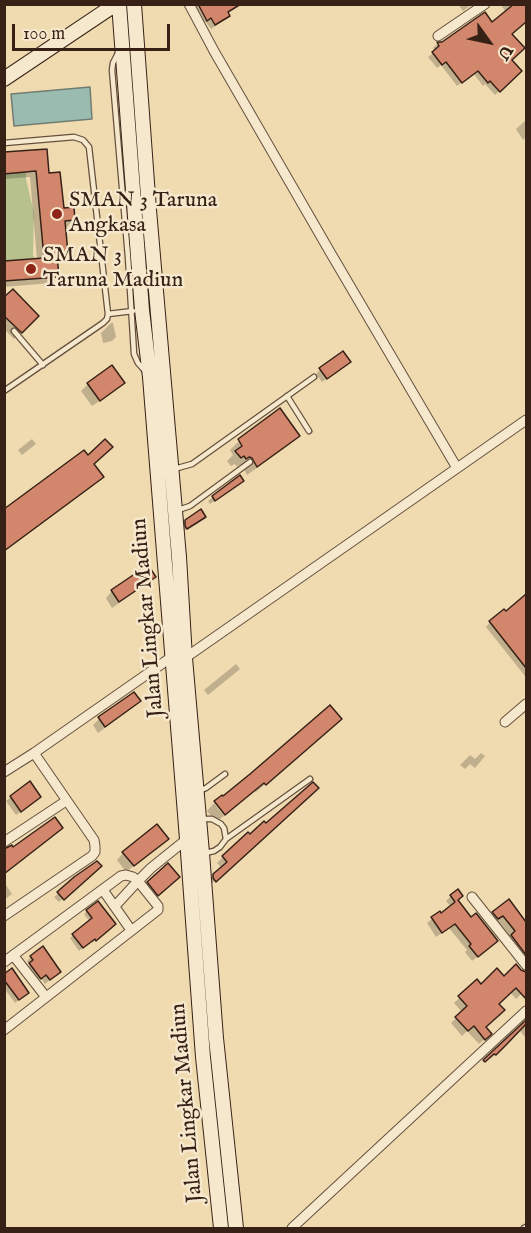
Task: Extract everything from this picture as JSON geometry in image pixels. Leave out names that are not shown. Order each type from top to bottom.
[{"type":"main road","name":"Jalan Lingkar Madiun","points":[[118,4],[135,210],[137,311],[150,377],[179,657],[197,792],[216,1038],[236,1228]]},
{"type":"main road","points":[[4,79],[118,4]]},
{"type":"main road","name":"Jalan Lingkar Madiun","points":[[134,4],[175,510],[187,839],[203,1057],[221,1228]]},
{"type":"main road","points":[[135,210],[149,210]]},
{"type":"main road","points":[[207,1098],[222,1095]]},
{"type":"street","points":[[189,4],[324,242],[457,468]]},
{"type":"street","points":[[438,36],[485,4]]},
{"type":"street","points":[[4,772],[179,657],[526,420]]},
{"type":"street","points":[[505,722],[526,704]]},
{"type":"street","points":[[4,916],[95,852],[94,840],[34,753]]},
{"type":"street","points":[[4,842],[66,801]]},
{"type":"street","points":[[115,906],[151,868],[187,839]]},
{"type":"street","points":[[4,962],[122,876],[134,877],[158,906],[4,1030]]},
{"type":"street","points":[[103,890],[131,930]]},
{"type":"street","points":[[472,897],[526,965]]},
{"type":"street","points":[[13,955],[46,997]]},
{"type":"street","points":[[292,1228],[526,1011]]},
{"type":"lane","points":[[108,314],[137,311],[112,70],[122,43]]},
{"type":"lane","points":[[4,142],[74,136],[83,140],[89,147],[108,314],[104,323],[4,391]]},
{"type":"lane","points":[[14,331],[43,365]]},
{"type":"lane","points":[[171,470],[192,464],[314,377]]},
{"type":"lane","points":[[287,396],[309,431]]},
{"type":"lane","points":[[175,510],[190,506],[250,462]]},
{"type":"lane","points":[[197,792],[225,774]]},
{"type":"lane","points":[[225,838],[310,779]]},
{"type":"lane","points":[[199,819],[212,819],[221,824],[225,838],[224,843],[214,851],[202,853]]},
{"type":"green space","points":[[26,172],[34,213],[33,255],[35,259],[5,261],[5,174]]},
{"type":"water","points":[[90,87],[92,119],[14,126],[11,94]]},
{"type":"building","points":[[198,4],[241,4],[228,12],[230,16],[215,25],[211,18],[207,21]]},
{"type":"building","points":[[514,4],[526,4],[526,22],[512,34],[525,48],[512,60],[522,71],[500,92],[478,71],[462,83],[446,62],[442,65],[432,52],[439,46],[437,42],[442,42],[485,12],[492,22]]},
{"type":"building","points":[[47,149],[49,173],[60,172],[64,208],[74,207],[75,220],[65,221],[68,253],[57,254],[59,277],[4,281],[4,261],[44,258],[36,171],[4,174],[4,152]]},
{"type":"building","points":[[13,289],[39,316],[22,333],[4,316],[4,297]]},
{"type":"building","points":[[343,351],[351,362],[327,379],[319,368]]},
{"type":"building","points":[[112,365],[125,383],[100,401],[87,383]]},
{"type":"building","points":[[280,408],[300,436],[257,467],[252,458],[246,459],[244,456],[241,458],[235,451],[242,446],[238,439]]},
{"type":"building","points":[[105,439],[113,447],[94,464],[104,477],[4,551],[4,509],[84,450],[88,455]]},
{"type":"building","points":[[240,475],[244,481],[215,501],[212,496]]},
{"type":"building","points":[[201,509],[206,517],[187,529],[185,520]]},
{"type":"building","points":[[148,565],[156,577],[119,602],[111,590]]},
{"type":"building","points":[[526,594],[526,668],[489,621],[504,609],[506,611]]},
{"type":"building","points":[[134,692],[141,701],[105,727],[98,717]]},
{"type":"building","points":[[330,705],[342,719],[266,785],[264,783],[225,815],[214,801],[250,774]]},
{"type":"building","points":[[30,781],[41,797],[21,812],[10,796]]},
{"type":"building","points":[[313,782],[319,788],[216,882],[213,874],[227,862],[222,856],[248,832],[250,834],[264,821],[266,823]]},
{"type":"building","points":[[55,817],[63,828],[4,874],[4,849],[12,845],[13,847]]},
{"type":"building","points":[[157,824],[169,839],[134,866],[122,852]]},
{"type":"building","points":[[97,861],[102,866],[64,900],[57,892]]},
{"type":"building","points":[[168,863],[180,877],[158,896],[147,882]]},
{"type":"building","points":[[458,889],[463,896],[458,900],[471,917],[476,913],[498,941],[478,957],[455,924],[442,933],[431,917],[440,911],[441,913],[455,902],[450,895]]},
{"type":"building","points":[[509,899],[526,922],[526,955],[511,935],[515,931],[503,916],[498,919],[492,912]]},
{"type":"building","points":[[98,901],[116,924],[96,941],[95,939],[83,948],[72,934],[92,918],[86,910]]},
{"type":"building","points":[[43,946],[61,972],[50,980],[46,975],[41,979],[29,963],[33,960],[30,956]]},
{"type":"building","points":[[516,964],[526,972],[526,999],[516,988],[499,1004],[505,1010],[486,1027],[492,1034],[485,1040],[474,1026],[468,1031],[455,1017],[467,1006],[458,996],[477,979],[481,984],[497,968],[504,976]]},
{"type":"building","points":[[12,968],[29,993],[19,1000],[4,980],[4,974]]},
{"type":"building","points":[[526,1020],[526,1024],[496,1055],[494,1054],[485,1062],[483,1060]]},
{"type":"place","name":"SMAN 3 Taruna Angkasa","points":[[57,214]]},
{"type":"place","name":"SMAN 3 Taruna Madiun","points":[[31,269]]}]
